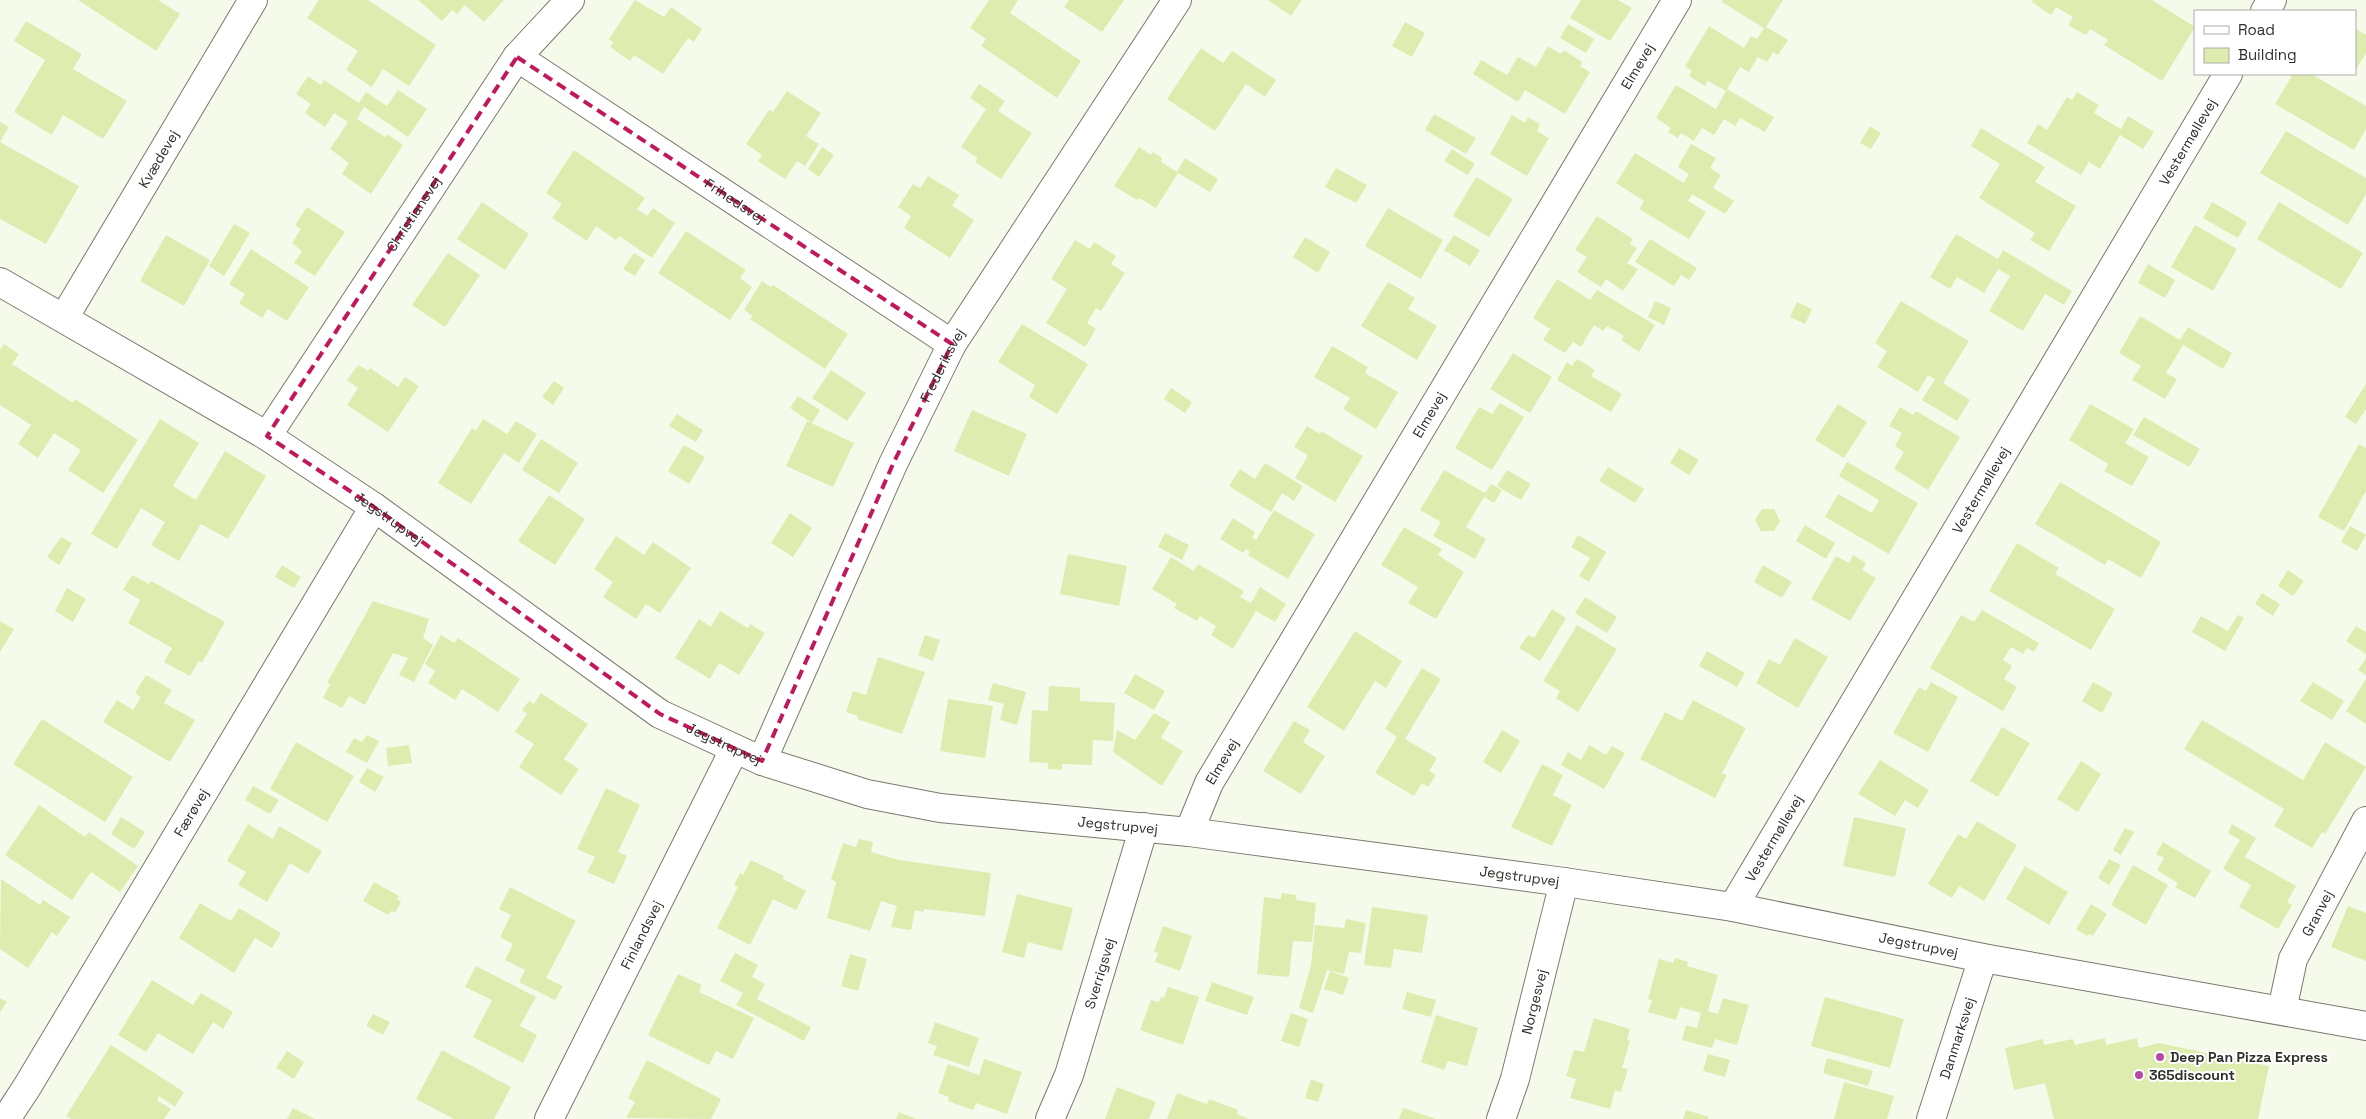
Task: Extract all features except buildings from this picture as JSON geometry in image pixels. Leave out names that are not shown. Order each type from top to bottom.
[{"type":"street","name":"Kvædevej","points":[[64,318],[253,0]]},
{"type":"street","name":"Christiansvej","points":[[267,436],[517,58],[570,0]]},
{"type":"street","name":"Frederiksvej","points":[[762,761],[893,464],[952,344],[1177,0]]},
{"type":"street","name":"Elmevej","points":[[1189,832],[1209,783],[1677,0]]},
{"type":"street","name":"Frihedsvej","points":[[517,58],[952,344]]},
{"type":"street","name":"Vestermøllevej","points":[[1733,907],[2227,75]]},
{"type":"street","name":"Jegstrupvej","points":[[0,282],[267,436],[374,508],[660,714],[734,750],[762,761],[867,794],[940,808],[1189,832],[1564,882],[1733,907],[1983,958],[2366,1026]]},
{"type":"street","name":"Færøvej","points":[[6,1119],[28,1087],[374,508]]},
{"type":"street","name":"Finlandsvej","points":[[549,1119],[734,750]]},
{"type":"street","name":"Granvej","points":[[2282,1010],[2293,959],[2366,821]]},
{"type":"street","name":"Sverrigsvej","points":[[1050,1119],[1068,1075],[1144,827]]},
{"type":"street","name":"Norgesvej","points":[[1502,1119],[1515,1079],[1564,882]]},
{"type":"street","name":"Danmarksvej","points":[[1931,1119],[1983,958]]},
{"type":"highlighted area","points":[[517,57],[952,344],[893,464],[762,761],[660,714],[374,507],[267,436]]},
{"type":"place","name":"Deep Pan Pizza Express","points":[[2160,1057]]},
{"type":"place","name":"365discount","points":[[2139,1075]]}]
